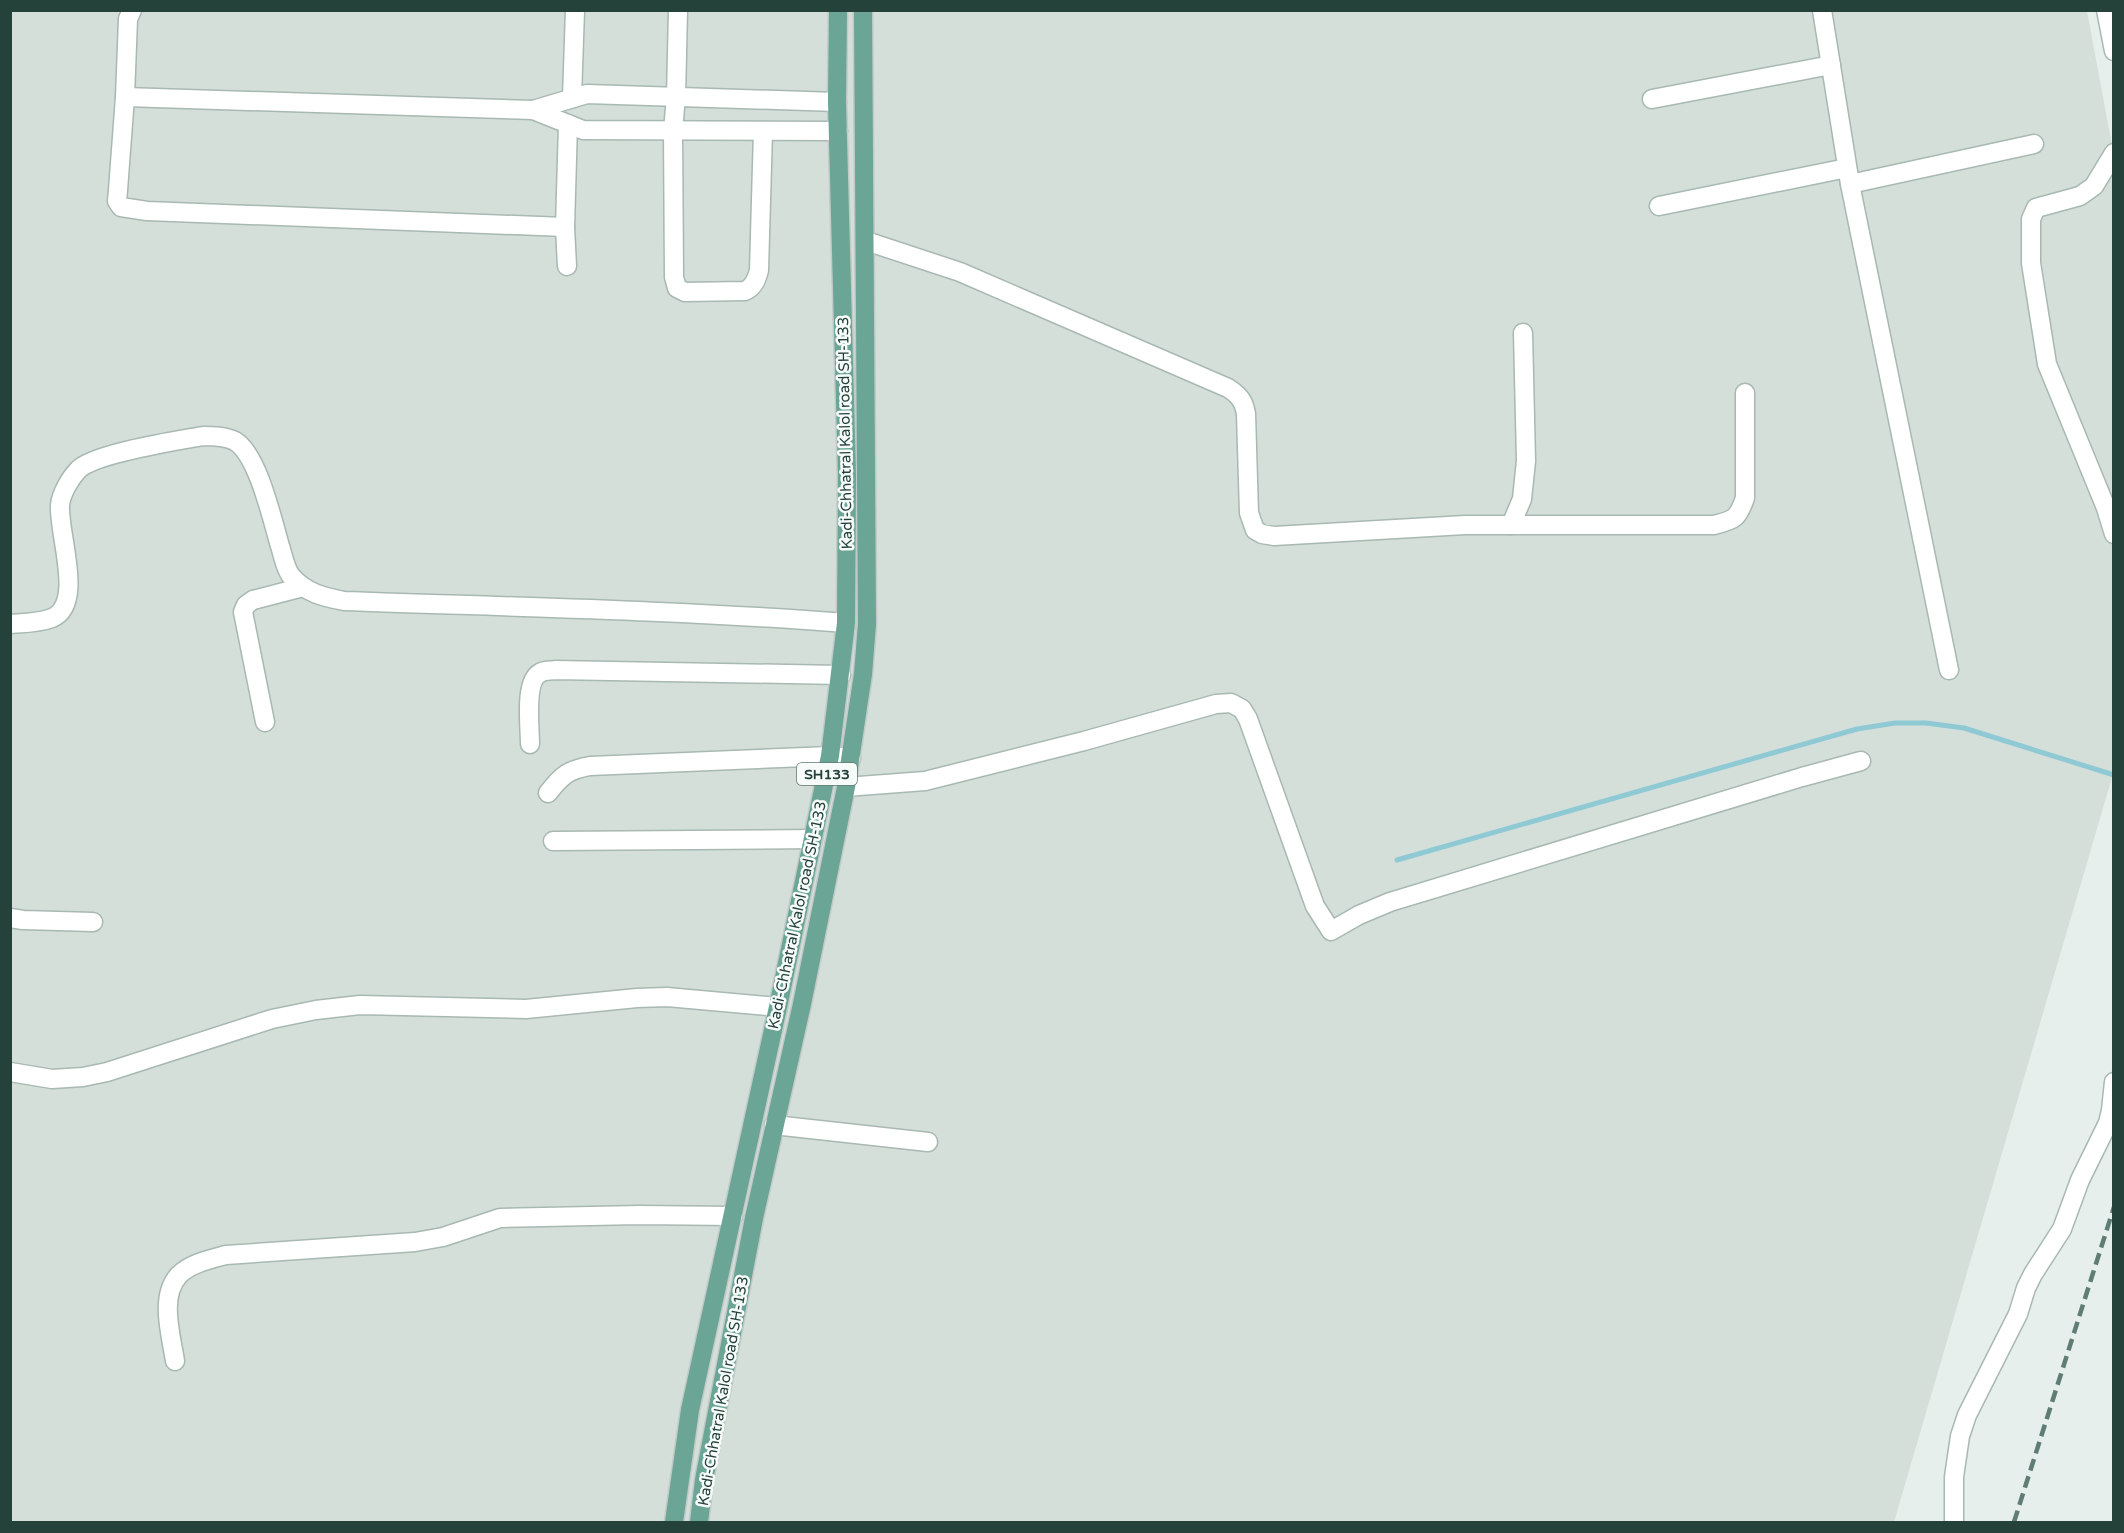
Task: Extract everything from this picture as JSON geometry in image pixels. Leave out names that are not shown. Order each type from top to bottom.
[{"type":"main road","name":"Kadi-Chhatral Kalol road SH-133","points":[[674,1522],[690,1410],[813,839],[830,756],[841,675],[846,623],[847,475],[837,102],[838,10]]},
{"type":"main road","name":"Kadi-Chhatral Kalol road SH-133","points":[[699,1522],[704,1480],[774,1125],[802,1004],[846,787],[863,674],[867,624],[863,10]]},
{"type":"street","points":[[132,10],[128,19],[117,201],[121,207],[565,227]]},
{"type":"street","points":[[572,98],[575,10]]},
{"type":"street","points":[[678,10],[676,97],[672,130],[674,277],[677,288],[685,292],[745,291],[751,288],[757,279],[763,131]]},
{"type":"street","points":[[2106,10],[2114,51]]},
{"type":"street","points":[[1822,11],[1848,176],[1949,670]]},
{"type":"street","points":[[1652,99],[1831,65]]},
{"type":"street","points":[[125,97],[534,110],[587,94],[837,102]]},
{"type":"street","points":[[534,110],[583,130],[838,131]]},
{"type":"street","points":[[567,266],[565,227],[568,124]]},
{"type":"street","points":[[1659,206],[2034,144]]},
{"type":"street","points":[[2114,153],[2094,186],[2080,196],[2036,208],[2031,219],[2032,274],[2047,364],[2106,508],[2114,534]]},
{"type":"street","points":[[866,241],[960,272],[1236,393],[1244,402],[1246,414],[1249,513],[1255,530],[1262,534],[1274,536],[1465,525],[1714,525],[1732,520],[1740,513],[1745,498],[1745,393]]},
{"type":"street","points":[[1510,525],[1522,499],[1525,480],[1523,333]]},
{"type":"street","points":[[10,624],[52,618],[62,611],[68,599],[70,585],[61,531],[60,503],[67,486],[79,469],[96,459],[203,436],[219,436],[235,441],[248,454],[256,470],[289,574],[303,587],[320,597],[344,601],[612,610],[846,623]]},
{"type":"street","points":[[265,722],[243,612],[246,605],[253,600],[303,587]]},
{"type":"street","points":[[531,744],[530,690],[534,678],[542,672],[555,670],[841,675]]},
{"type":"street","points":[[846,787],[925,781],[1084,741],[1193,709],[1230,703],[1242,709],[1248,719],[1315,906],[1332,931],[1359,915],[1390,902],[1861,761]]},
{"type":"street","points":[[548,793],[560,778],[572,770],[590,766],[830,756],[851,758]]},
{"type":"street","points":[[553,841],[813,839]]},
{"type":"street","points":[[10,918],[93,922]]},
{"type":"street","points":[[10,1072],[52,1079],[83,1077],[107,1072],[272,1019],[316,1010],[360,1005],[526,1009],[667,997],[778,1007]]},
{"type":"street","points":[[1954,1522],[1954,1477],[1960,1436],[1967,1415],[2018,1314],[2033,1274],[2062,1229],[2080,1180],[2108,1123],[2114,1082]]},
{"type":"street","points":[[774,1125],[928,1142]]},
{"type":"street","points":[[175,1361],[168,1317],[170,1291],[180,1274],[202,1262],[226,1255],[415,1242],[443,1237],[500,1218],[593,1215],[733,1216]]},
{"type":"shaded area","points":[[10,11],[2087,11],[2114,156],[2113,774],[1894,1522],[11,1522]]},
{"type":"waterway","points":[[1397,860],[1857,729],[1895,723],[1926,723],[1964,728],[2114,775]]},
{"type":"railway","points":[[2014,1522],[2114,1207]]}]
